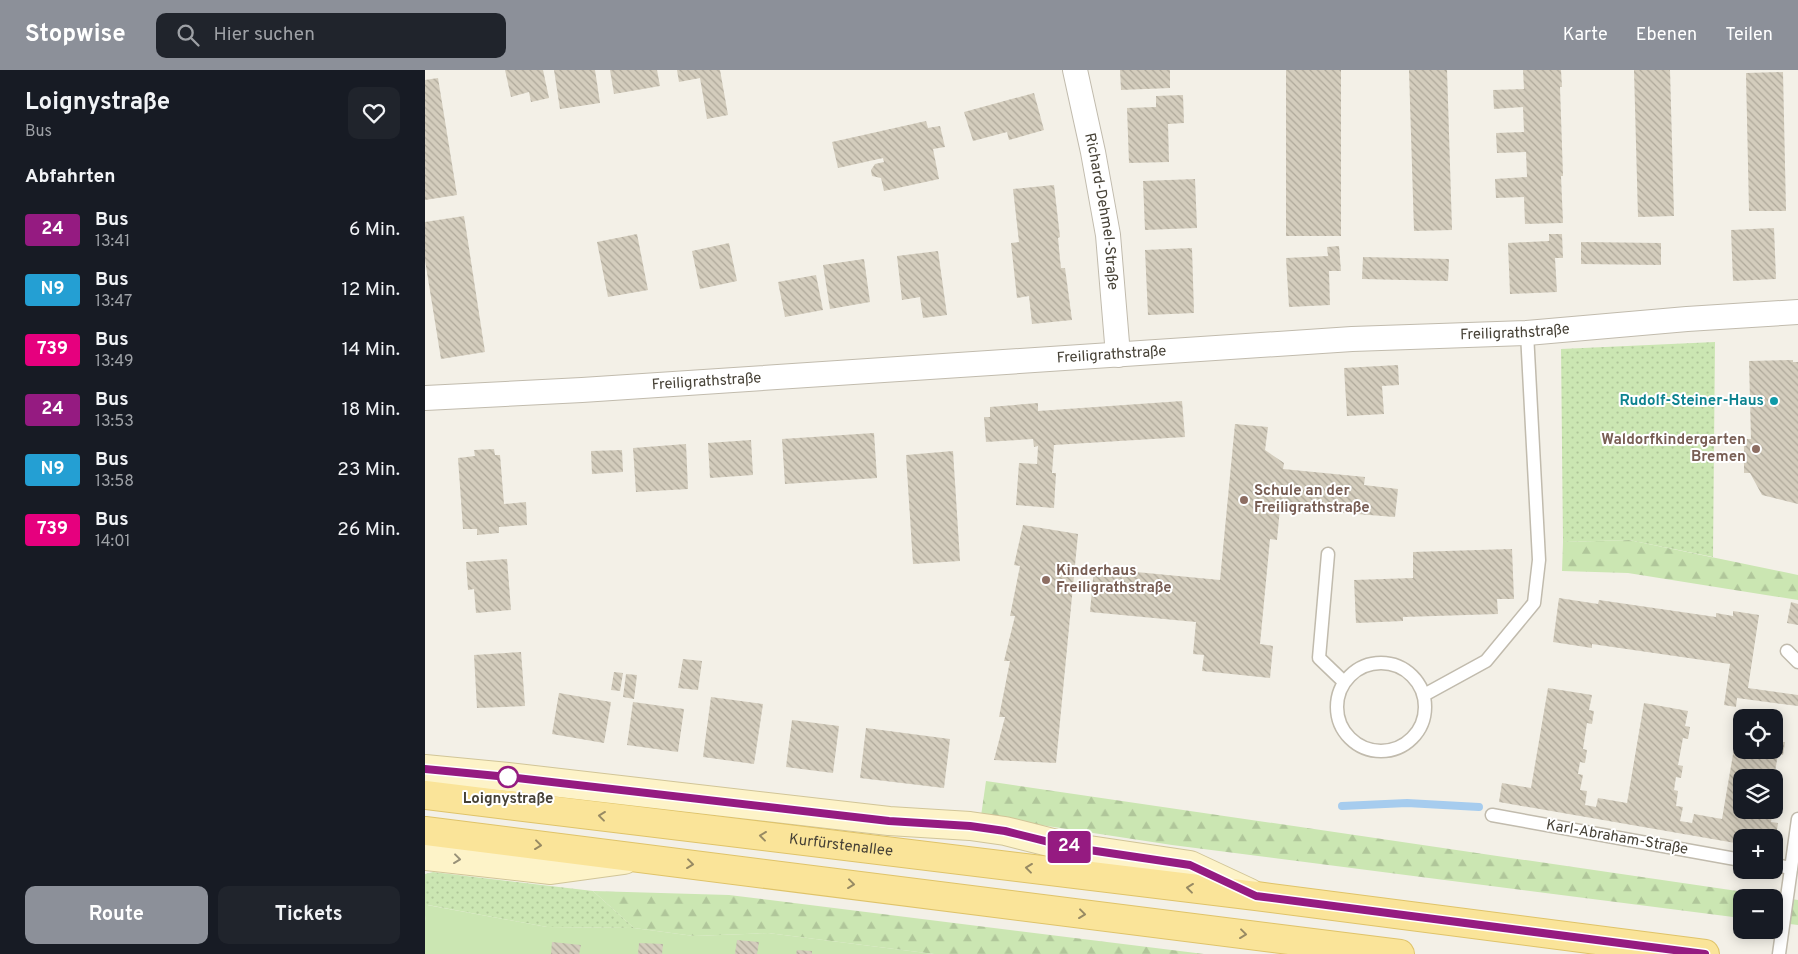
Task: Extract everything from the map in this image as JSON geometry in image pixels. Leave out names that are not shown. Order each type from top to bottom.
[{"type":"main road","name":"Kurfürstenallee","points":[[425,769],[889,821],[970,826],[1005,831],[1069,847],[1190,865],[1256,896]]},
{"type":"main road","name":"Kurfürstenallee","points":[[425,795],[1256,896],[1705,954]]},
{"type":"main road","points":[[425,831],[1399,954]]},
{"type":"main road","points":[[425,856],[551,870],[642,858]]},
{"type":"street","name":"Richard-Dehmel-Straße","points":[[1075,70],[1093,152],[1108,235],[1118,355]]},
{"type":"street","name":"Freiligrathstraße","points":[[425,398],[582,390],[1352,338],[1527,333],[1687,319],[1798,312]]},
{"type":"lane","points":[[1424,695],[1486,661],[1534,603],[1539,560],[1527,333]]},
{"type":"lane","points":[[1329,554],[1319,658],[1344,682]]},
{"type":"lane","points":[[1787,651],[1798,662]]},
{"type":"lane","points":[[1378,662],[1398,666],[1415,677],[1424,695],[1424,718],[1413,739],[1392,750],[1369,750],[1349,737],[1338,717],[1337,699],[1344,682],[1359,668],[1378,662]]},
{"type":"lane","name":"Karl-Abraham-Straße","points":[[1492,816],[1733,859]]},
{"type":"lane","points":[[1779,954],[1798,819]]},
{"type":"lane","points":[[1783,867],[1791,868]]},
{"type":"green space","points":[[1715,342],[1713,557],[1629,540],[1563,542],[1561,349]]},
{"type":"green space","points":[[1629,540],[1798,575],[1798,600],[1628,573],[1562,571],[1563,542]]},
{"type":"green space","points":[[986,781],[1733,890],[1733,917],[1172,845],[981,816]]},
{"type":"green space","points":[[433,872],[593,891],[634,928],[547,927],[428,905],[425,921],[425,874]]},
{"type":"green space","points":[[593,891],[729,895],[1204,954],[934,954],[768,933],[694,936],[634,928]]},
{"type":"green space","points":[[1783,898],[1798,900],[1798,925],[1783,923]]},
{"type":"green space","points":[[427,905],[547,927],[634,928],[694,936],[768,933],[934,954],[425,954]]},
{"type":"building","points":[[505,70],[543,70],[549,98],[531,102],[529,92],[511,97]]},
{"type":"building","points":[[554,70],[595,70],[600,103],[560,109]]},
{"type":"building","points":[[610,70],[657,70],[660,86],[614,94]]},
{"type":"building","points":[[677,70],[720,70],[728,115],[707,119],[700,78],[679,82]]},
{"type":"building","points":[[1120,70],[1170,70],[1170,88],[1121,90]]},
{"type":"building","points":[[1286,70],[1341,70],[1341,236],[1286,236]]},
{"type":"building","points":[[1409,70],[1447,70],[1452,230],[1414,231]]},
{"type":"building","points":[[1523,70],[1561,70],[1563,223],[1525,224],[1524,197],[1496,198],[1495,179],[1527,177],[1526,152],[1497,153],[1496,133],[1524,132],[1523,107],[1494,109],[1493,90],[1524,89]]},
{"type":"building","points":[[1634,70],[1670,70],[1674,216],[1638,217]]},
{"type":"building","points":[[1783,72],[1786,211],[1749,211],[1746,73]]},
{"type":"building","points":[[438,78],[457,195],[425,200],[425,80]]},
{"type":"building","points":[[1034,93],[1044,130],[1009,140],[1007,132],[973,141],[964,112]]},
{"type":"building","points":[[1183,95],[1184,123],[1168,124],[1169,162],[1129,163],[1127,108],[1156,107],[1156,96]]},
{"type":"building","points":[[926,121],[928,128],[940,126],[945,147],[933,149],[939,179],[884,191],[881,178],[872,176],[871,170],[875,164],[884,162],[883,158],[838,168],[832,142]]},
{"type":"building","points":[[1195,179],[1197,228],[1145,230],[1143,181]]},
{"type":"building","points":[[1054,185],[1060,237],[1058,238],[1061,268],[1065,268],[1072,320],[1032,324],[1029,296],[1017,298],[1011,243],[1019,242],[1013,189]]},
{"type":"building","points":[[464,216],[485,352],[441,359],[425,260],[425,222]]},
{"type":"building","points":[[1774,228],[1776,279],[1733,281],[1731,230]]},
{"type":"building","points":[[637,234],[648,290],[608,297],[597,242]]},
{"type":"building","points":[[1549,234],[1562,234],[1563,258],[1555,258],[1557,292],[1510,294],[1508,243],[1549,241]]},
{"type":"building","points":[[1581,242],[1661,243],[1661,265],[1581,264]]},
{"type":"building","points":[[729,243],[737,281],[700,289],[692,251]]},
{"type":"building","points":[[1339,246],[1341,271],[1329,271],[1330,305],[1289,307],[1286,258],[1328,256],[1327,247]]},
{"type":"building","points":[[1192,248],[1194,313],[1148,315],[1145,250]]},
{"type":"building","points":[[938,251],[947,315],[923,318],[920,297],[902,300],[897,256]]},
{"type":"building","points":[[1363,257],[1449,259],[1448,281],[1362,279]]},
{"type":"building","points":[[864,259],[870,302],[830,309],[823,265]]},
{"type":"building","points":[[816,275],[823,310],[785,317],[778,282]]},
{"type":"building","name":"Rudolf-Steiner-Haus","points":[[1793,360],[1793,362],[1798,362],[1798,504],[1762,495],[1750,473],[1744,473],[1744,439],[1751,439],[1749,361]]},
{"type":"building","points":[[1398,365],[1399,385],[1382,386],[1384,414],[1347,416],[1344,368]]},
{"type":"building","points":[[1182,401],[1185,437],[1054,445],[1052,473],[1056,473],[1054,508],[1016,505],[1019,463],[1037,464],[1038,446],[1034,447],[1033,439],[986,442],[984,417],[990,417],[990,407],[1038,403],[1038,411]]},
{"type":"building","points":[[1235,424],[1268,427],[1265,450],[1284,463],[1283,469],[1365,477],[1364,485],[1398,489],[1395,517],[1280,508],[1277,540],[1270,539],[1260,644],[1273,646],[1270,678],[1202,671],[1204,655],[1193,654],[1196,622],[1090,612],[1094,568],[1220,580]]},
{"type":"building","points":[[874,433],[877,478],[785,484],[782,439]]},
{"type":"building","points":[[751,440],[753,475],[710,478],[708,443]]},
{"type":"building","points":[[686,444],[688,489],[636,492],[633,448]]},
{"type":"building","points":[[494,449],[495,455],[500,455],[504,504],[526,502],[527,525],[499,527],[499,533],[477,535],[477,529],[463,529],[458,458],[475,456],[474,450]]},
{"type":"building","points":[[622,450],[623,472],[592,474],[591,451]]},
{"type":"building","points":[[953,451],[960,561],[913,564],[906,455]]},
{"type":"building","points":[[1023,525],[1078,534],[1056,763],[994,760],[1005,717],[999,717],[1010,661],[1004,661],[1015,616],[1010,616],[1020,566],[1014,565]]},
{"type":"building","points":[[1512,549],[1514,599],[1497,599],[1498,614],[1403,617],[1403,621],[1356,623],[1354,580],[1413,578],[1413,552]]},
{"type":"building","points":[[507,559],[511,610],[476,613],[474,589],[468,590],[466,562]]},
{"type":"building","points":[[1559,598],[1598,604],[1599,600],[1716,617],[1716,613],[1733,616],[1733,611],[1759,615],[1748,688],[1798,695],[1798,706],[1737,698],[1736,707],[1724,705],[1730,664],[1592,644],[1592,648],[1553,642]]},
{"type":"building","points":[[1791,602],[1798,604],[1798,625],[1787,623]]},
{"type":"building","points":[[521,652],[525,706],[477,708],[474,655]]},
{"type":"building","points":[[683,659],[702,661],[698,690],[678,688]]},
{"type":"building","points":[[614,672],[623,673],[620,691],[611,690]]},
{"type":"building","points":[[626,674],[637,675],[634,699],[623,697]]},
{"type":"building","points":[[1548,688],[1592,695],[1589,710],[1594,711],[1592,724],[1587,723],[1583,749],[1587,750],[1585,763],[1580,762],[1578,774],[1583,775],[1580,790],[1587,791],[1585,805],[1596,807],[1598,798],[1627,803],[1644,703],[1688,711],[1685,726],[1690,727],[1688,739],[1683,738],[1678,765],[1683,766],[1681,778],[1676,777],[1674,790],[1678,791],[1676,806],[1683,807],[1680,821],[1692,823],[1694,814],[1722,819],[1733,754],[1733,759],[1777,759],[1776,769],[1733,769],[1733,819],[1772,819],[1771,822],[1778,823],[1777,829],[1733,829],[1733,843],[1499,802],[1502,783],[1531,788]]},
{"type":"building","points":[[559,693],[611,702],[604,743],[552,734]]},
{"type":"building","points":[[711,697],[763,704],[754,764],[703,757]]},
{"type":"building","points":[[633,702],[684,709],[678,752],[627,745]]},
{"type":"building","points":[[792,720],[839,726],[833,773],[786,767]]},
{"type":"building","points":[[866,728],[950,739],[944,788],[860,778]]},
{"type":"building","points":[[737,940],[759,942],[757,954],[735,954]]},
{"type":"building","points":[[552,942],[581,945],[579,954],[551,954]]},
{"type":"building","points":[[639,943],[663,944],[662,954],[638,954]]},
{"type":"building","points":[[797,950],[812,951],[812,954],[796,954]]},
{"type":"waterway","points":[[1342,806],[1407,803],[1479,807]]},
{"type":"bus line","name":"24","points":[[425,769],[889,821],[970,826],[1005,831],[1069,847],[1190,865],[1256,896],[1705,954]]},
{"type":"place","name":"Rudolf-Steiner-Haus","points":[[1774,401]]},
{"type":"place","name":"Waldorfkindergarten Bremen","points":[[1756,449]]},
{"type":"place","name":"Schule an der Freiligrathstraße","points":[[1244,500]]},
{"type":"place","name":"Kinderhaus Freiligrathstraße","points":[[1046,580]]},
{"type":"place","name":"Loignystraße","points":[[508,777]]}]
